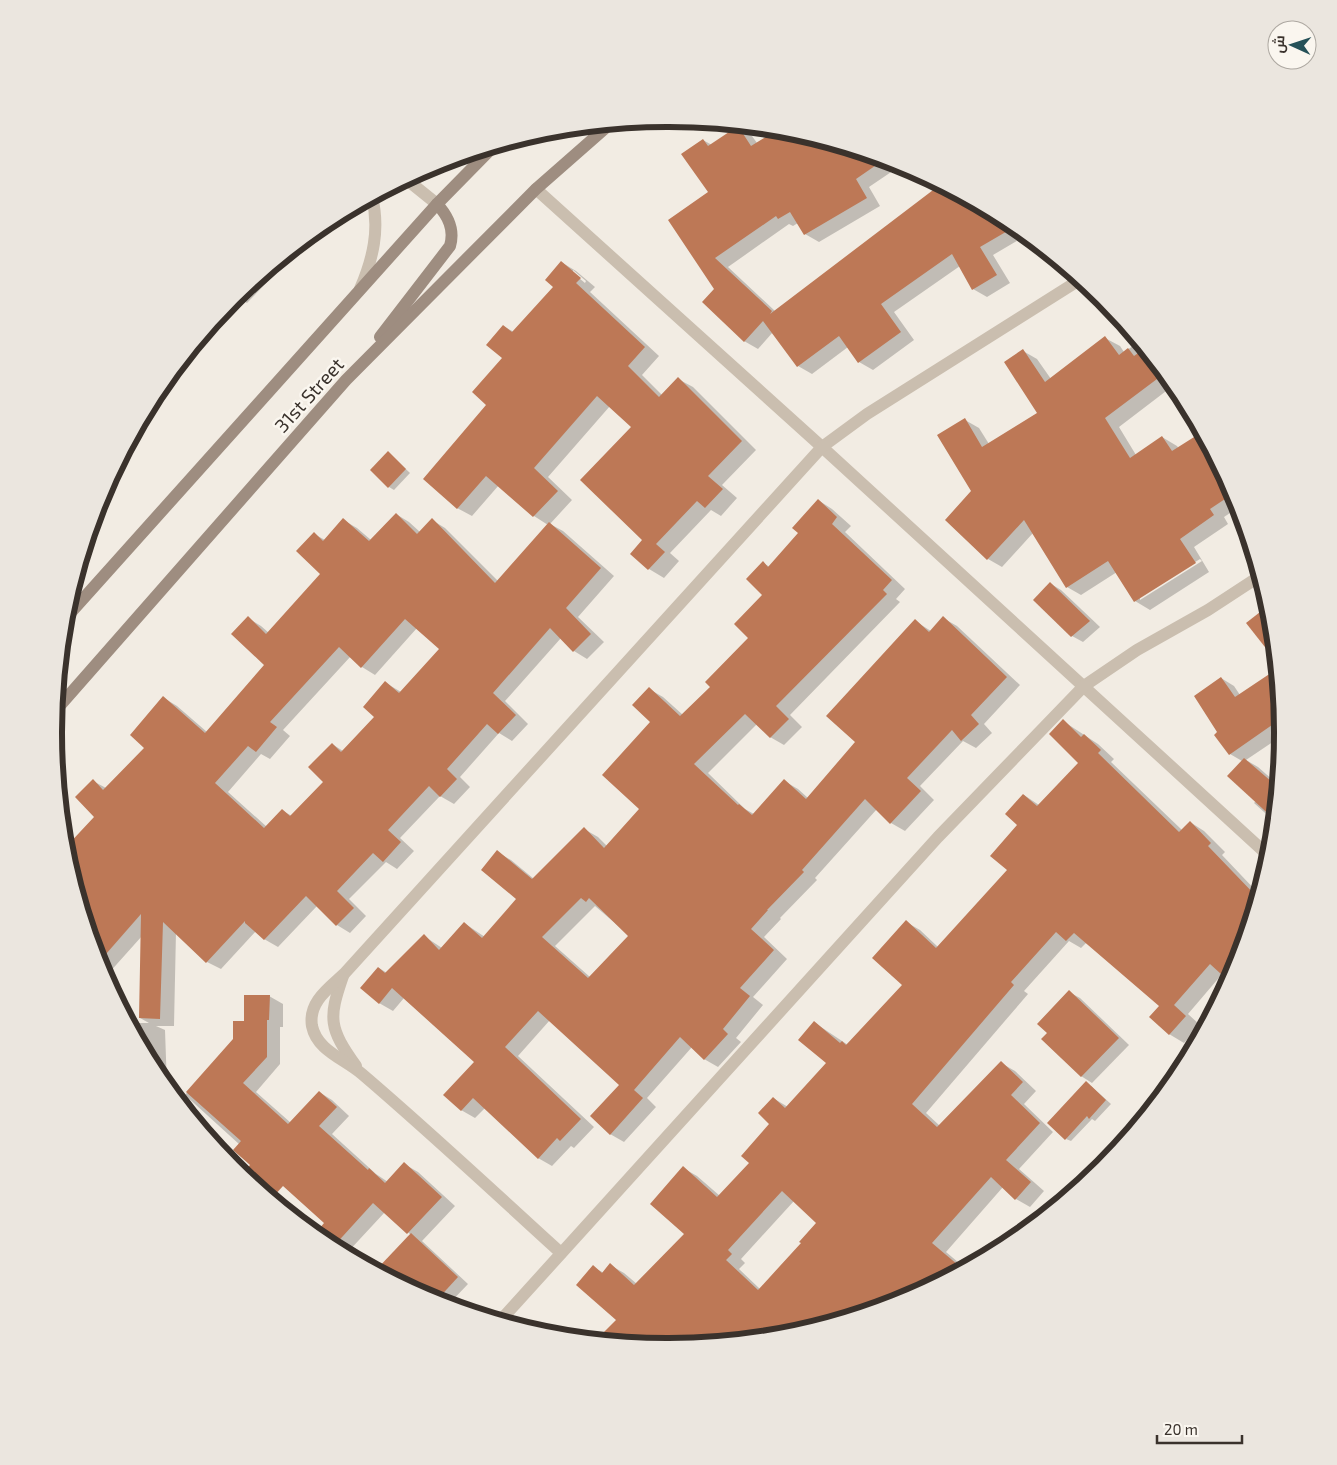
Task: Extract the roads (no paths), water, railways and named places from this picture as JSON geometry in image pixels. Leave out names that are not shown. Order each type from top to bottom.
[{"type":"street","name":"31st Street","points":[[64,701],[346,380],[536,189],[602,131]]},
{"type":"street","name":"31st Street","points":[[76,607],[437,204],[484,156]]},
{"type":"street","points":[[346,380],[450,246],[452,236],[447,215],[437,204],[412,184]]},
{"type":"street","points":[[536,189],[822,447],[1263,851]]},
{"type":"street","points":[[358,294],[369,267],[376,238],[374,204]]},
{"type":"street","points":[[560,1253],[360,1072],[323,1047],[315,1037],[312,1025],[312,1012],[317,1000],[344,974],[822,447],[867,414],[1075,283]]},
{"type":"street","points":[[505,1316],[938,837],[1084,686],[1138,650],[1208,610],[1255,579]]},
{"type":"street","points":[[344,974],[335,999],[333,1025],[340,1042],[360,1072]]}]
